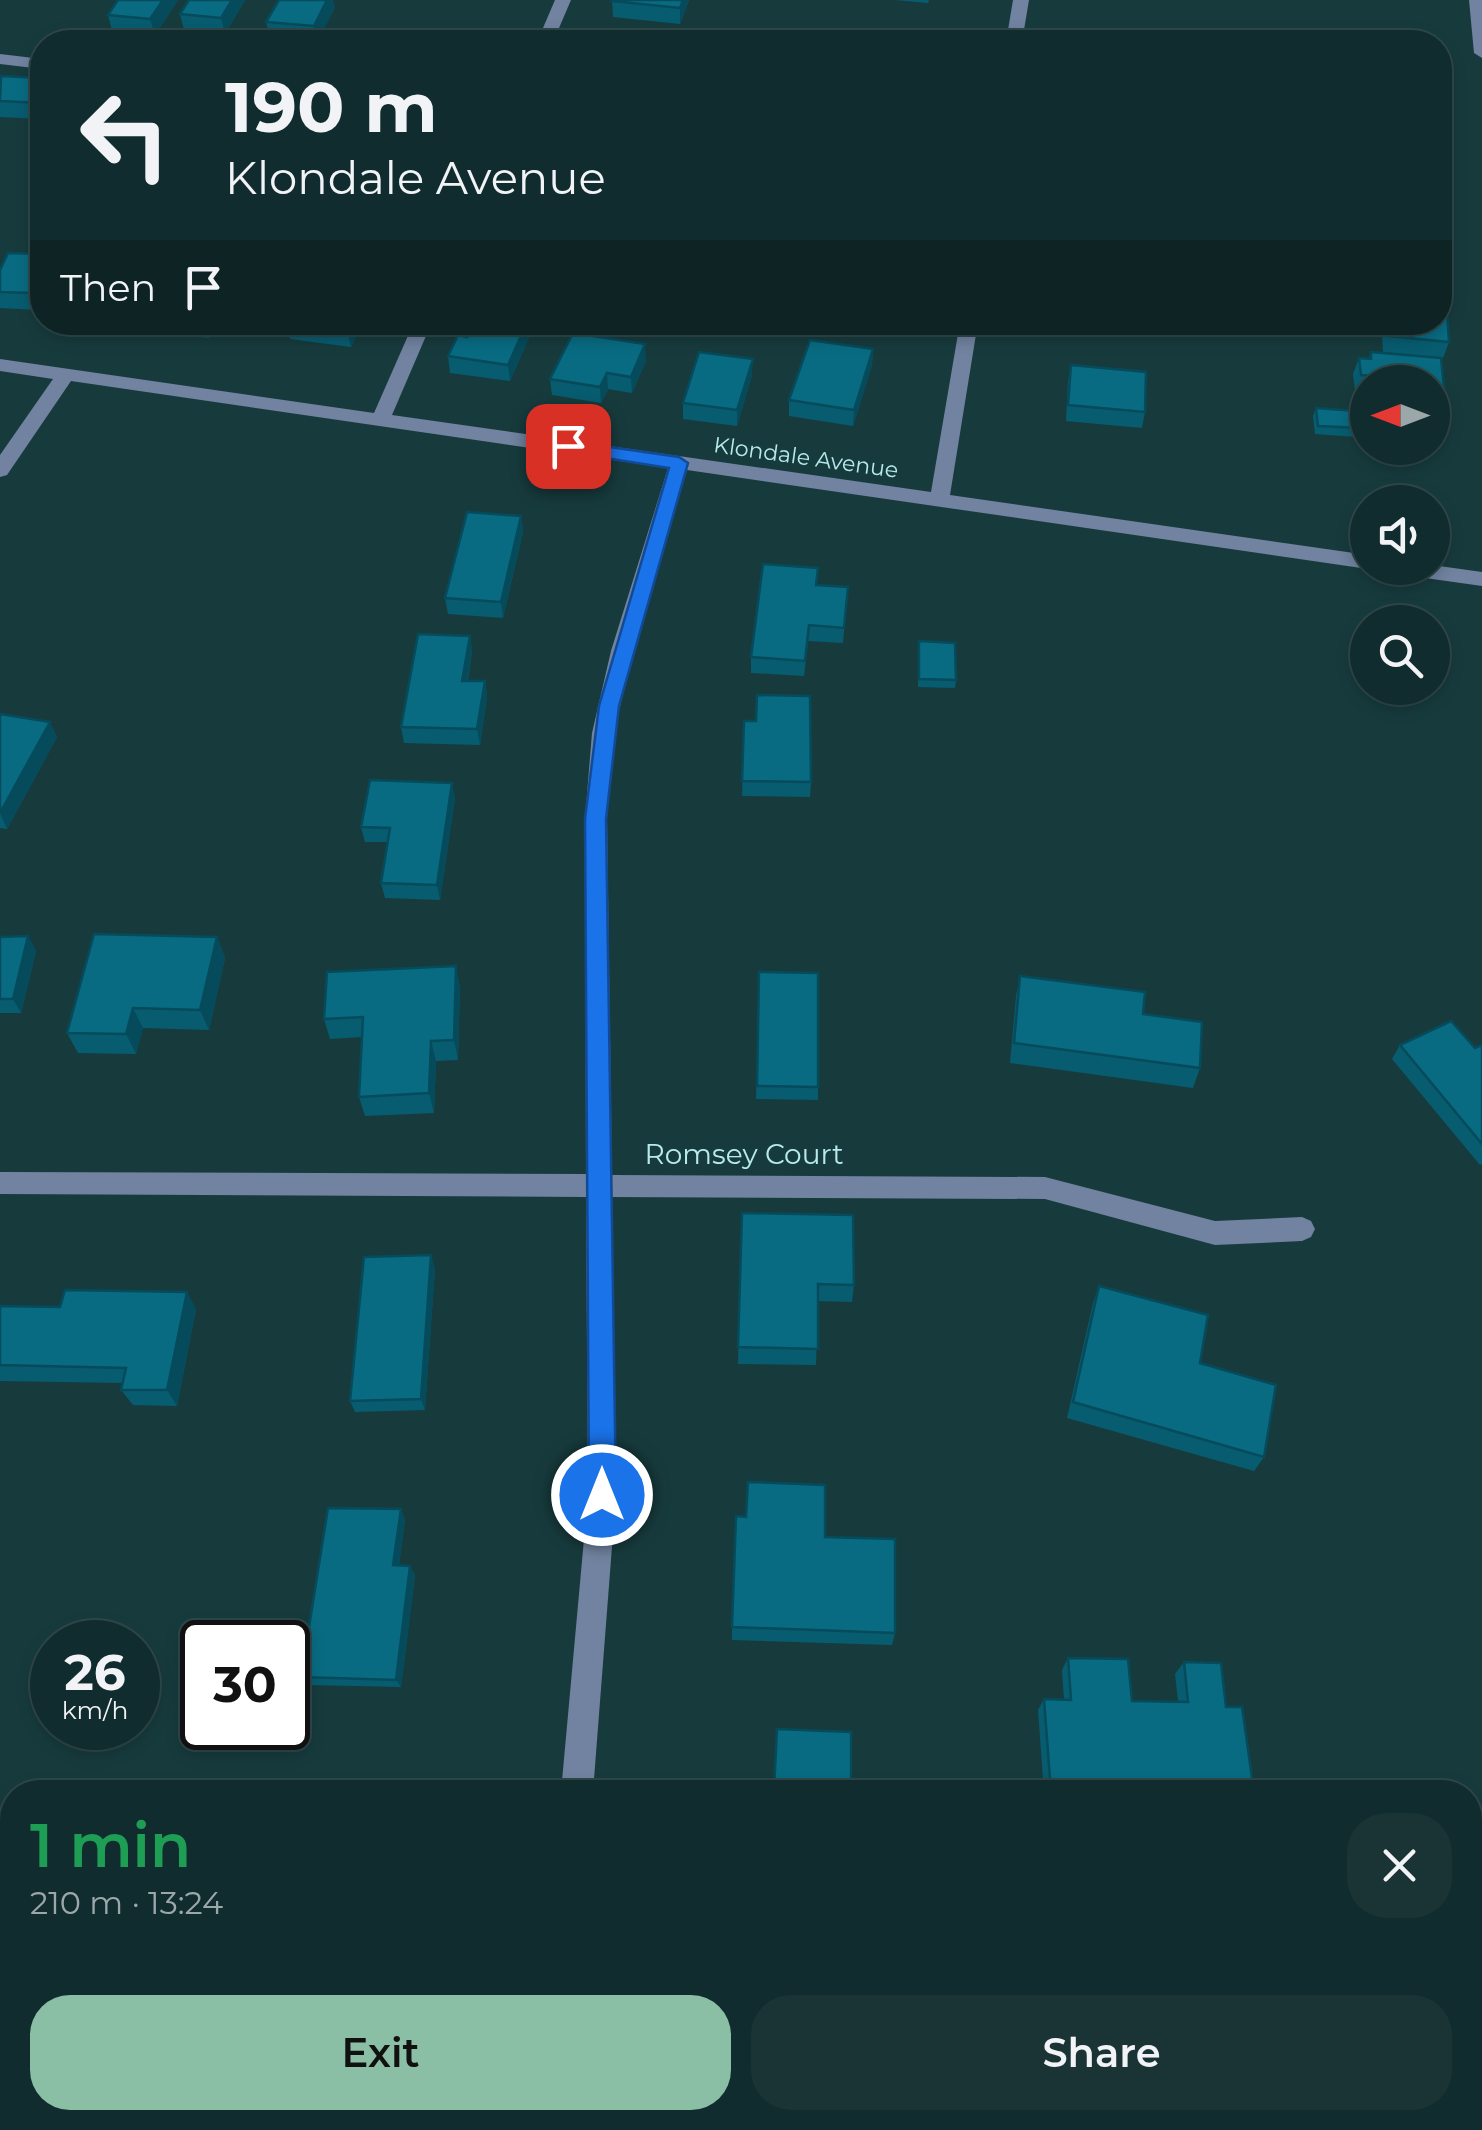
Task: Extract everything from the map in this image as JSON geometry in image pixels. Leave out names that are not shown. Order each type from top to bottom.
[{"type":"street","points":[[550,30],[562,0]]},
{"type":"street","points":[[1016,30],[1021,0]]},
{"type":"street","points":[[1476,0],[1482,52]]},
{"type":"street","points":[[0,59],[30,63]]},
{"type":"street","points":[[381,419],[417,335]]},
{"type":"street","points":[[940,501],[966,335]]},
{"type":"street","name":"Klondale Avenue","points":[[0,365],[1350,559]]},
{"type":"street","points":[[0,470],[66,374]]},
{"type":"street","points":[[577,1780],[602,1495],[596,819],[603,733],[622,650],[679,463]]},
{"type":"street","points":[[1450,574],[1482,579]]},
{"type":"street","name":"Romsey Court","points":[[0,1183],[1044,1188],[1215,1232],[1302,1230]]},
{"type":"building","points":[[118,0],[163,0],[150,19],[108,15]]},
{"type":"building","points":[[189,0],[232,0],[221,18],[180,14]]},
{"type":"building","points":[[279,0],[327,0],[314,26],[266,22]]},
{"type":"building","points":[[613,0],[683,0],[680,8]]},
{"type":"building","points":[[1,76],[30,77],[30,102],[0,101]]},
{"type":"building","points":[[8,253],[30,254],[30,293],[0,292],[0,270]]},
{"type":"building","points":[[458,335],[521,335],[508,365],[448,356]]},
{"type":"building","points":[[572,335],[645,344],[631,377],[607,373],[600,387],[550,379]]},
{"type":"building","points":[[1449,335],[1449,342],[1388,336]]},
{"type":"building","points":[[810,340],[873,349],[854,410],[789,400]]},
{"type":"building","points":[[699,352],[753,359],[737,410],[683,403]]},
{"type":"building","points":[[1371,352],[1441,358],[1442,365],[1360,365],[1359,358],[1371,359]]},
{"type":"building","points":[[1071,365],[1146,372],[1145,412],[1068,405]]},
{"type":"building","points":[[1316,408],[1350,410],[1350,428],[1318,426]]},
{"type":"building","points":[[467,512],[521,516],[501,602],[445,598]]},
{"type":"building","points":[[763,564],[818,568],[816,585],[848,587],[844,628],[809,625],[805,661],[751,657]]},
{"type":"building","points":[[418,634],[470,636],[462,681],[485,681],[477,729],[401,727]]},
{"type":"building","points":[[919,641],[955,643],[956,680],[919,679]]},
{"type":"building","points":[[757,695],[810,696],[811,782],[742,781],[744,721],[756,721]]},
{"type":"building","points":[[0,714],[50,722],[0,813]]},
{"type":"building","points":[[370,780],[452,783],[437,885],[381,883],[390,828],[361,827]]},
{"type":"building","points":[[94,934],[217,937],[200,1010],[133,1008],[126,1034],[67,1033]]},
{"type":"building","points":[[28,936],[13,999],[0,999],[0,937]]},
{"type":"building","points":[[456,966],[454,1040],[431,1041],[429,1093],[359,1097],[363,1017],[324,1019],[327,972]]},
{"type":"building","points":[[759,972],[818,973],[818,1087],[757,1086]]},
{"type":"building","points":[[1020,976],[1145,992],[1143,1014],[1202,1022],[1200,1068],[1014,1043]]},
{"type":"building","points":[[1451,1021],[1475,1048],[1482,1045],[1482,1144],[1400,1045]]},
{"type":"building","points":[[742,1213],[853,1215],[854,1285],[818,1284],[818,1349],[738,1347]]},
{"type":"building","points":[[431,1255],[421,1399],[350,1401],[364,1257]]},
{"type":"building","points":[[1099,1286],[1208,1315],[1200,1363],[1276,1385],[1264,1457],[1073,1402]]},
{"type":"building","points":[[65,1290],[187,1292],[167,1390],[121,1390],[126,1368],[0,1365],[0,1306],[60,1307]]},
{"type":"building","points":[[748,1482],[825,1485],[825,1537],[895,1539],[895,1633],[732,1627],[736,1516],[746,1517]]},
{"type":"building","points":[[328,1508],[401,1509],[393,1565],[410,1566],[396,1680],[310,1677],[310,1621]]},
{"type":"building","points":[[1068,1658],[1128,1659],[1132,1701],[1188,1702],[1184,1662],[1221,1663],[1226,1707],[1242,1707],[1252,1780],[1050,1780],[1044,1699],[1071,1700]]},
{"type":"building","points":[[777,1729],[851,1732],[851,1780],[774,1780]]},
{"type":"route","points":[[568,446],[679,463],[622,650],[603,733],[596,819],[602,1495]]}]
